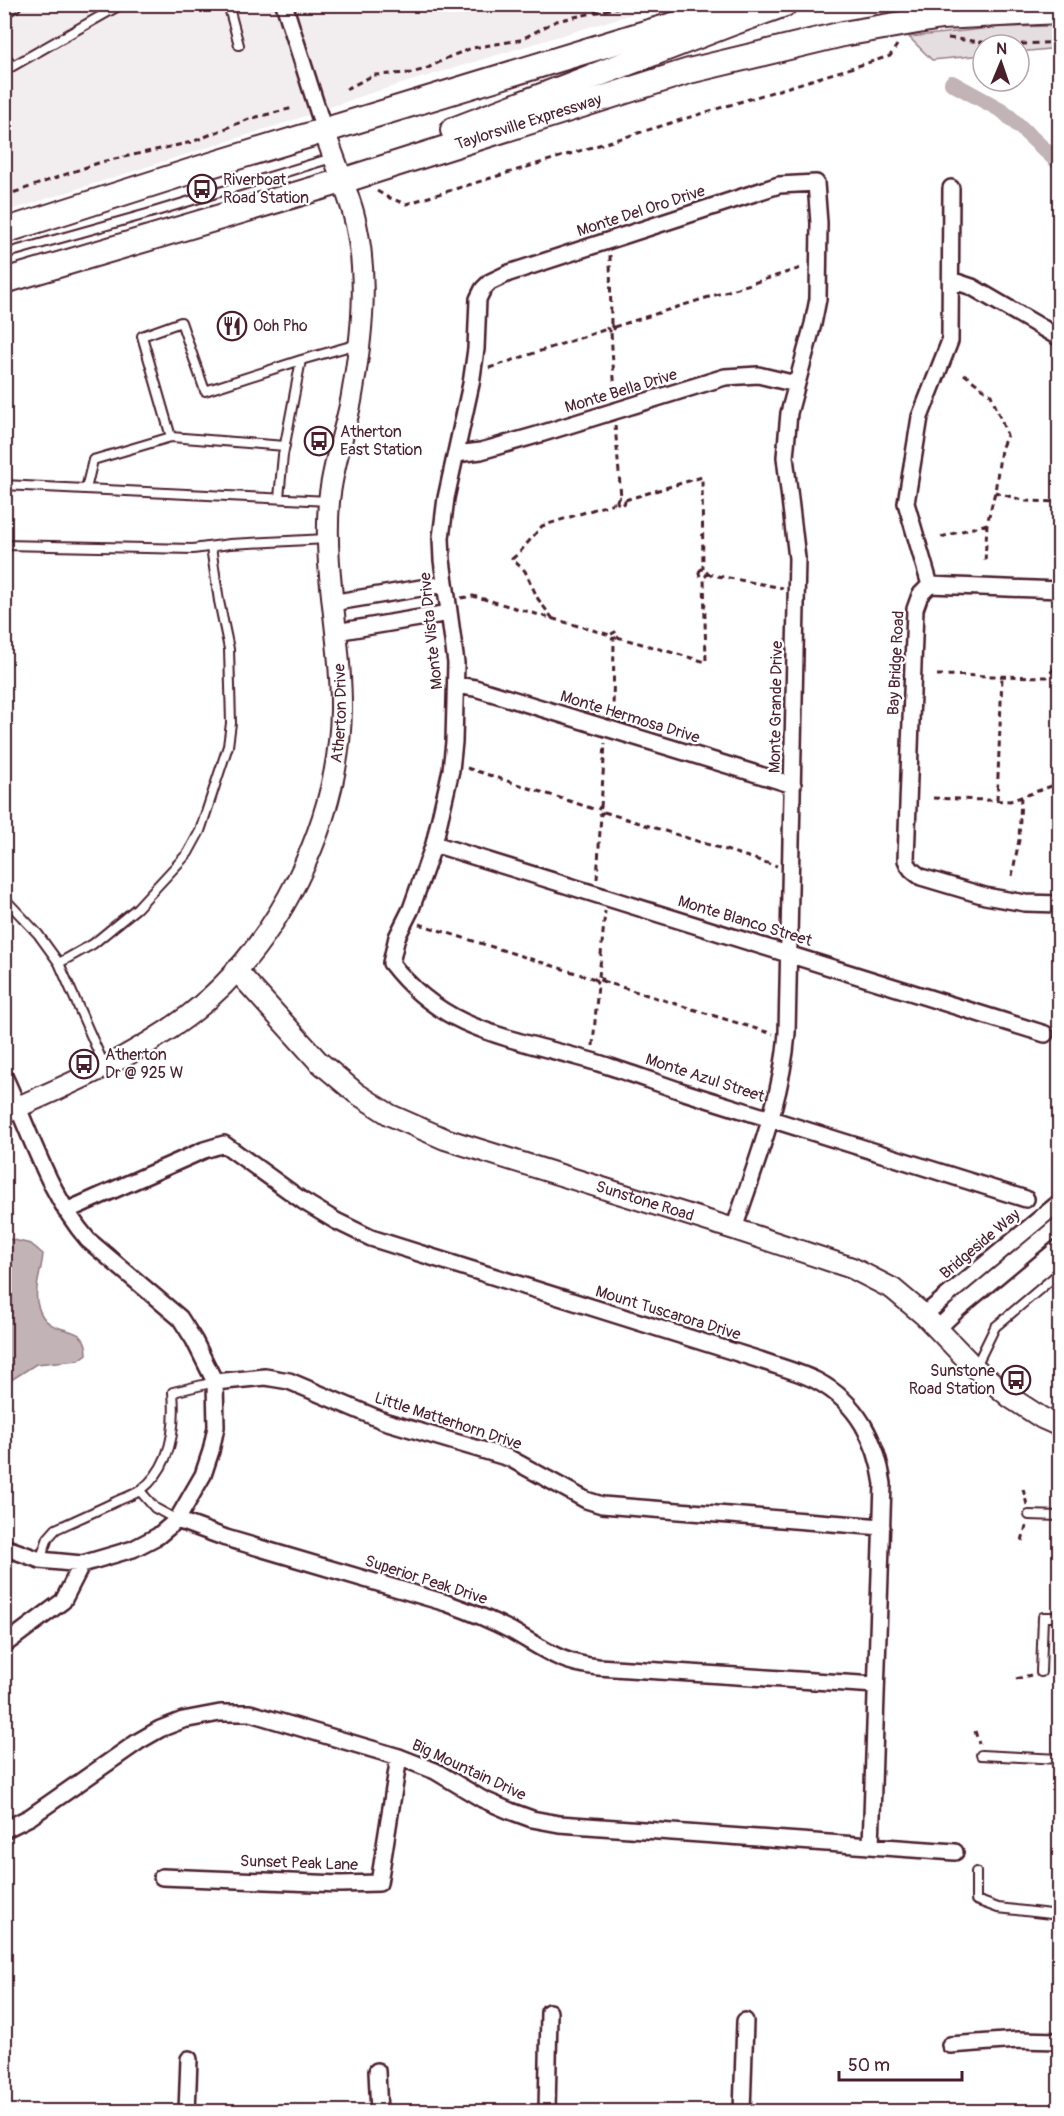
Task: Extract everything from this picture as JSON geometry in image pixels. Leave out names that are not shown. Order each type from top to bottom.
[{"type":"main road","points":[[4,231],[324,130],[663,28],[761,4]]},
{"type":"main road","points":[[342,181],[360,163],[380,153],[478,121],[785,4]]},
{"type":"main road","name":"Taylorsville Expressway","points":[[4,281],[342,181],[689,71],[843,34],[941,17],[1059,11]]},
{"type":"street","points":[[4,9],[13,4]]},
{"type":"street","points":[[284,4],[324,130]]},
{"type":"street","name":"Atherton Drive","points":[[12,1110],[106,1068],[190,1015],[236,970],[263,936],[286,902],[305,864],[320,824],[331,783],[341,713],[341,686],[327,539],[329,501],[334,468],[350,405],[362,315],[362,269],[352,210],[324,130]]},
{"type":"street","name":"Monte Grande Drive","points":[[734,1229],[770,1118],[783,1070],[787,1038],[797,558],[785,457],[789,413],[818,299],[819,223],[816,183]]},
{"type":"street","name":"Monte Del Oro Drive","points":[[483,290],[490,282],[509,273],[779,185],[816,183]]},
{"type":"street","points":[[951,188],[950,341],[920,417],[906,503],[930,585],[1059,590]]},
{"type":"street","points":[[951,280],[972,287],[1059,339]]},
{"type":"street","name":"Monte Vista Drive","points":[[391,963],[397,937],[423,878],[434,844],[446,799],[452,763],[456,663],[441,538],[446,498],[476,349],[478,299],[483,290]]},
{"type":"street","name":"Monte Bella Drive","points":[[456,454],[481,451],[537,435],[725,377],[758,375],[796,384]]},
{"type":"street","points":[[332,603],[445,584]]},
{"type":"street","name":"Bay Bridge Road","points":[[930,585],[920,595],[915,609],[908,866],[921,877],[982,895],[1025,903],[1059,904]]},
{"type":"street","points":[[336,632],[449,613]]},
{"type":"street","name":"Monte Hermosa Drive","points":[[456,685],[475,688],[793,785]]},
{"type":"street","name":"Monte Blanco Street","points":[[434,844],[788,952],[1045,1034]]},
{"type":"street","name":"Monte Azul Street","points":[[391,963],[406,984],[423,998],[462,1021],[484,1030],[610,1066],[682,1091],[1026,1199]]},
{"type":"street","name":"Sunstone Road","points":[[236,970],[318,1061],[356,1093],[390,1115],[446,1139],[852,1268],[893,1289],[930,1322],[975,1368],[1011,1398],[1059,1426]]},
{"type":"street","points":[[4,1076],[12,1110],[66,1210],[88,1240],[180,1318],[200,1350],[215,1382],[216,1427],[203,1475],[177,1520],[158,1536],[133,1550],[82,1564],[40,1560],[4,1547]]},
{"type":"street","name":"Mount Tuscarora Drive","points":[[66,1210],[204,1150],[224,1144],[303,1201],[371,1238],[760,1360],[817,1381],[837,1394],[856,1413],[866,1428],[881,1466],[883,1484],[871,1846]]},
{"type":"street","name":"Bridgeside Way","points":[[930,1322],[1059,1202]]},
{"type":"street","points":[[930,1322],[958,1309],[1059,1224]]},
{"type":"street","name":"Little Matterhorn Drive","points":[[215,1382],[266,1377],[289,1381],[384,1421],[509,1458],[586,1500],[602,1505],[882,1527]]},
{"type":"street","name":"Superior Peak Drive","points":[[177,1520],[226,1538],[456,1606],[511,1631],[567,1662],[598,1667],[876,1685]]},
{"type":"street","points":[[4,1645],[63,1601],[82,1564]]},
{"type":"street","name":"Big Mountain Drive","points":[[4,1830],[30,1816],[160,1729],[200,1715],[250,1713],[399,1757],[435,1771],[482,1799],[532,1819],[955,1852]]},
{"type":"street","name":"Sunset Peak Lane","points":[[162,1877],[340,1884],[380,1883],[399,1757]]},
{"type":"street","points":[[547,2112],[549,2012]]},
{"type":"street","points":[[742,2112],[745,2021]]},
{"type":"street","points":[[950,2045],[1018,2040],[1059,2041]]},
{"type":"street","points":[[187,2112],[189,2059]]},
{"type":"street","points":[[377,2071],[379,2112]]},
{"type":"lane","points":[[4,54],[8,68],[122,4]]},
{"type":"lane","points":[[228,4],[239,45]]},
{"type":"lane","points":[[4,254],[334,158]]},
{"type":"lane","points":[[171,436],[142,336],[181,322],[205,391],[359,344]]},
{"type":"lane","points":[[279,498],[285,446],[301,360]]},
{"type":"lane","points":[[86,489],[93,460],[171,436],[285,446]]},
{"type":"lane","points":[[4,485],[329,501]]},
{"type":"lane","points":[[4,545],[193,549],[230,544],[327,539]]},
{"type":"lane","points":[[59,963],[93,944],[137,908],[188,853],[200,831],[228,746],[231,723],[229,649],[211,547]]},
{"type":"lane","points":[[4,898],[38,934],[59,963],[106,1068]]},
{"type":"lane","points":[[975,1368],[995,1327],[1059,1272]]},
{"type":"lane","points":[[40,1560],[48,1538],[56,1529],[140,1491],[152,1479],[165,1459],[172,1439],[173,1392],[215,1382]]},
{"type":"lane","points":[[140,1491],[155,1508],[177,1520]]},
{"type":"lane","points":[[1029,1515],[1059,1516]]},
{"type":"lane","points":[[1041,1671],[1043,1617],[1059,1617]]},
{"type":"lane","points":[[981,1755],[1059,1759]]},
{"type":"lane","points":[[976,1872],[976,1900],[998,1908],[1059,1915]]},
{"type":"path","points":[[346,89],[374,75],[411,73],[426,69],[472,48],[520,40],[556,21],[634,4]]},
{"type":"path","points":[[945,38],[1007,45],[1059,42]]},
{"type":"path","points":[[377,190],[387,198],[406,204],[890,56],[897,45]]},
{"type":"path","points":[[4,195],[100,162],[192,142],[249,118],[293,108]]},
{"type":"path","points":[[612,326],[819,263]]},
{"type":"path","points":[[610,268],[612,326],[609,331],[615,386]]},
{"type":"path","points":[[472,373],[609,331]]},
{"type":"path","points":[[964,374],[991,395],[1007,435],[1001,449],[987,524],[985,563]]},
{"type":"path","points":[[553,619],[538,599],[525,572],[512,559],[542,526],[618,502],[621,497],[616,436]]},
{"type":"path","points":[[618,502],[622,505],[625,500],[702,477],[703,569],[700,573],[769,585]]},
{"type":"path","points":[[994,492],[1025,501],[1059,502]]},
{"type":"path","points":[[621,497],[625,500]]},
{"type":"path","points":[[941,537],[987,524]]},
{"type":"path","points":[[473,597],[706,662],[705,575],[707,571],[703,569]]},
{"type":"path","points":[[610,635],[615,632],[616,638],[613,706]]},
{"type":"path","points":[[937,675],[1047,677],[1053,670],[1059,645]]},
{"type":"path","points":[[997,800],[1002,677]]},
{"type":"path","points":[[604,754],[597,813],[790,871]]},
{"type":"path","points":[[452,763],[599,808],[602,813],[597,870]]},
{"type":"path","points":[[933,798],[1010,801],[1059,783]]},
{"type":"path","points":[[1012,876],[1019,840],[1021,797]]},
{"type":"path","points":[[405,920],[787,1038]]},
{"type":"path","points":[[593,1038],[604,923]]},
{"type":"path","points":[[598,984],[602,981]]},
{"type":"shaded area","points":[[5,5],[662,5],[368,94],[288,122],[5,212]]},
{"type":"shaded area","points":[[1059,26],[1059,48],[1031,51],[1031,33],[971,33],[971,56],[932,60],[909,37],[1000,27]]},
{"type":"shaded area","points":[[5,1238],[31,1244],[43,1254],[37,1287],[38,1306],[43,1317],[50,1324],[81,1336],[87,1354],[79,1360],[36,1364],[5,1384]]},
{"type":"waterway","points":[[952,83],[1003,111],[1060,164]]},
{"type":"place","name":"Riverboat Road Station","points":[[202,189]]},
{"type":"place","name":"Ooh Pho","points":[[232,326]]},
{"type":"place","name":"Atherton East Station","points":[[319,441]]},
{"type":"place","name":"Atherton Dr @ 925 W","points":[[84,1064]]},
{"type":"place","name":"Sunstone Road Station","points":[[1016,1380]]}]
